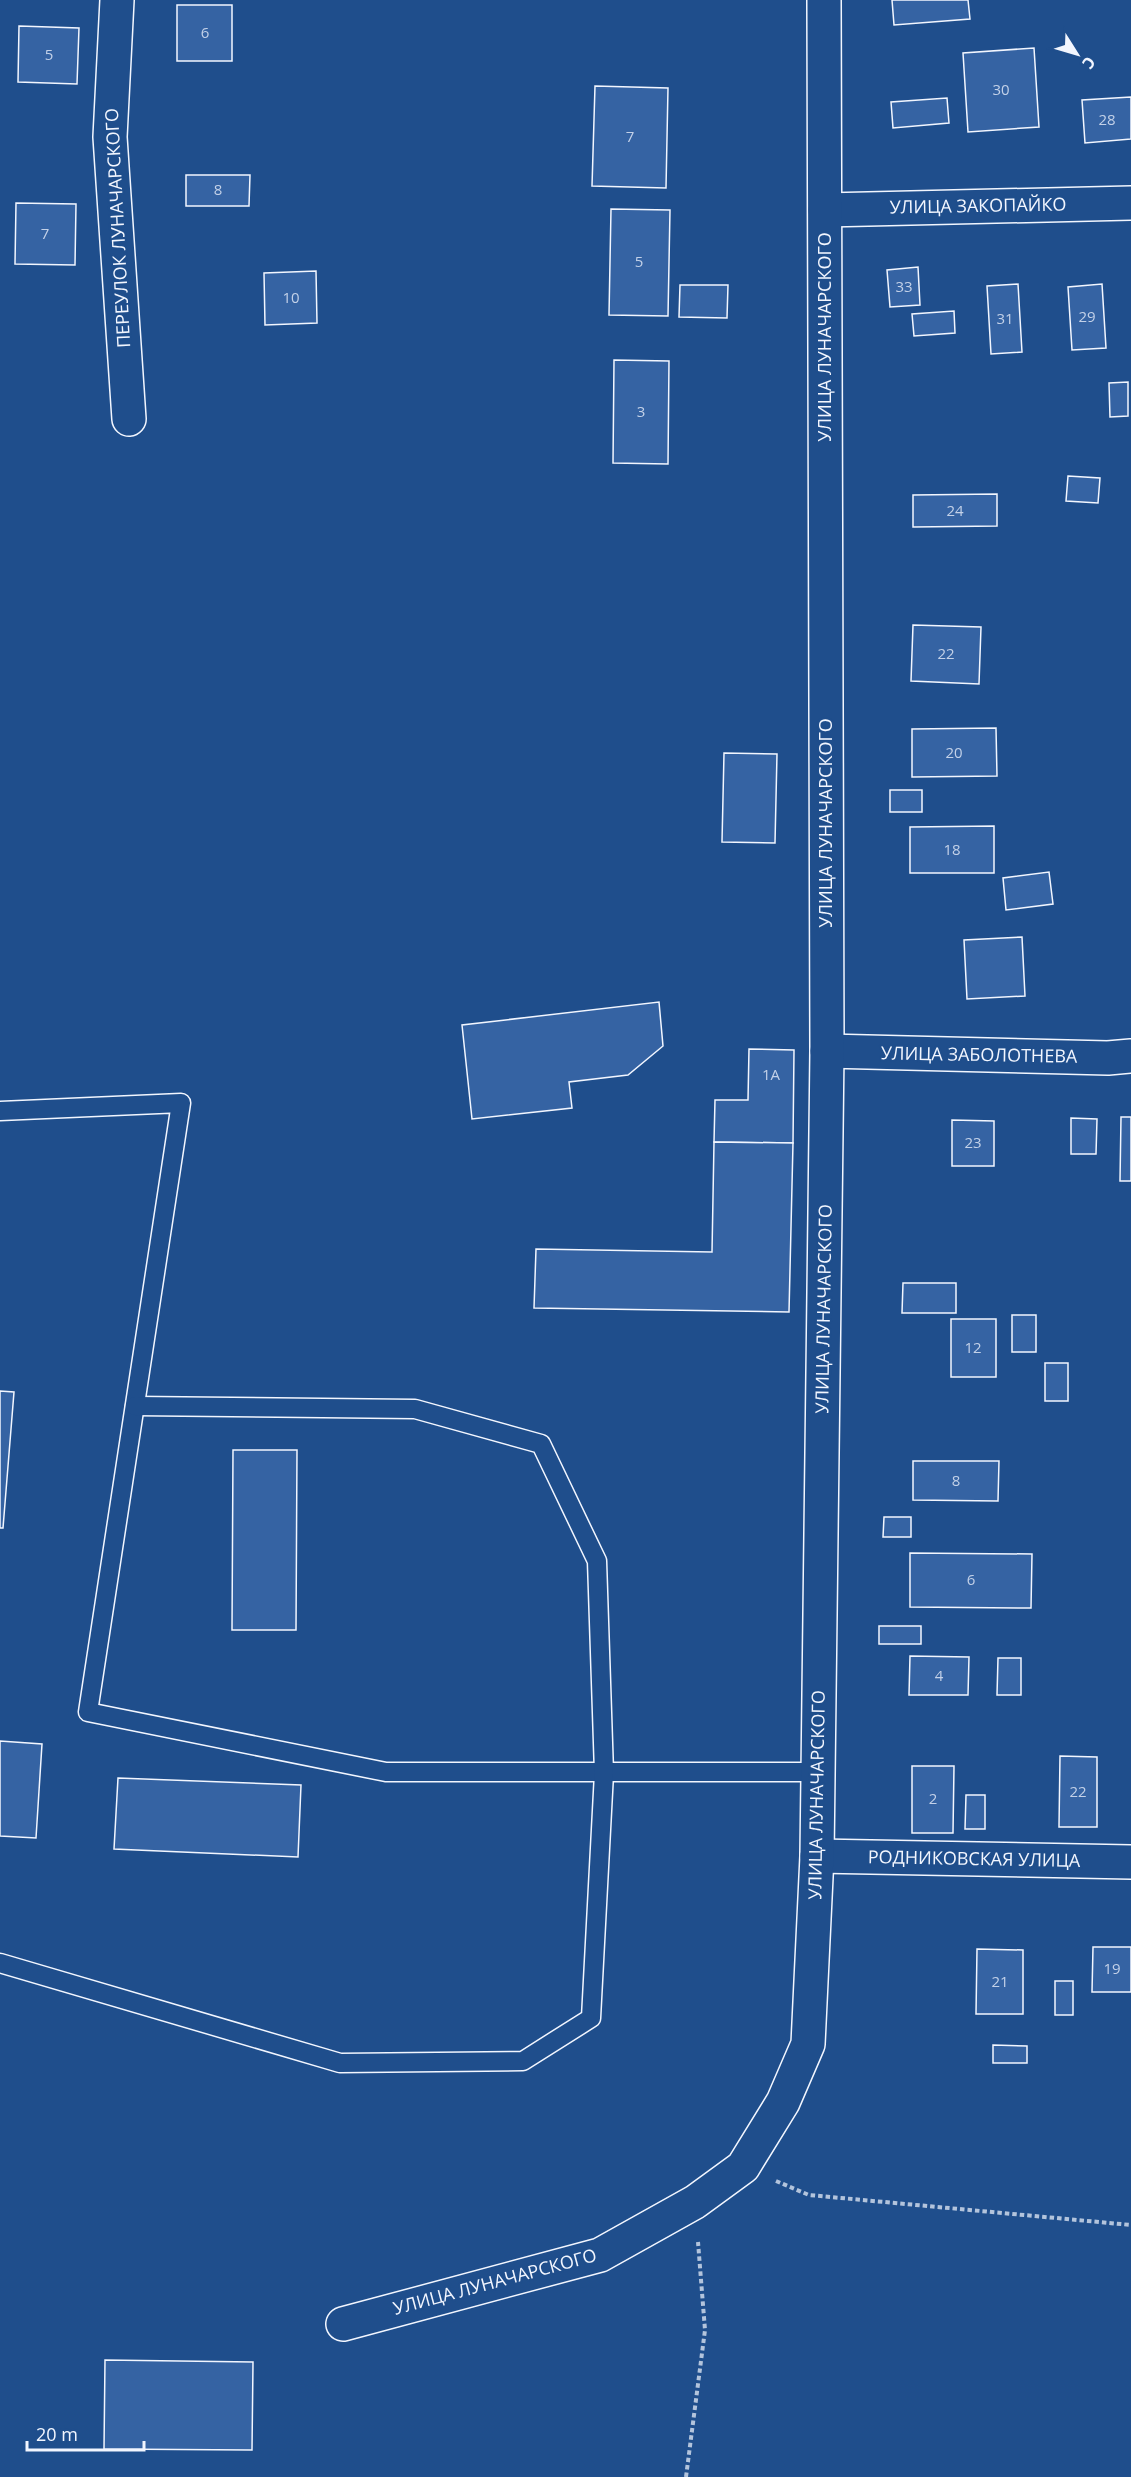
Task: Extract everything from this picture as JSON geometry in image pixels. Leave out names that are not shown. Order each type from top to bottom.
[{"type":"street","name":"ПЕРЕУЛОК ЛУНАЧАРСКОГО","points":[[117,0],[110,136],[129,419]]},
{"type":"street","name":"УЛИЦА ЛУНАЧАРСКОГО","points":[[343,2324],[600,2255],[695,2202],[743,2167],[783,2102],[808,2044],[817,1856],[827,1051],[824,0]]},
{"type":"street","name":"УЛИЦА ЗАКОПАЙКО","points":[[825,210],[1131,203]]},
{"type":"street","name":"УЛИЦА ЗАБОЛОТНЕВА","points":[[827,1051],[1108,1058],[1131,1056]]},
{"type":"street","name":"РОДНИКОВСКАЯ УЛИЦА","points":[[817,1856],[1131,1862]]},
{"type":"lane","points":[[0,1112],[181,1103],[88,1712],[386,1772],[818,1772]]},
{"type":"lane","points":[[0,1963],[340,2063],[523,2061],[591,2018],[604,1773],[597,1561],[541,1444],[415,1409],[135,1406]]},
{"type":"path","points":[[743,2167],[809,2195],[1131,2225]]},
{"type":"path","points":[[686,2477],[705,2330],[695,2202]]},
{"type":"building","points":[[892,0],[968,0],[970,19],[894,25]]},
{"type":"building","points":[[177,5],[232,5],[232,61],[177,61]]},
{"type":"building","points":[[19,26],[79,28],[77,84],[18,82]]},
{"type":"building","points":[[1034,48],[1039,127],[968,132],[963,53]]},
{"type":"building","points":[[595,86],[668,88],[666,188],[592,186]]},
{"type":"building","points":[[1131,97],[1131,139],[1085,143],[1082,100]]},
{"type":"building","points":[[947,98],[949,123],[893,128],[891,102]]},
{"type":"building","points":[[186,175],[250,175],[249,206],[186,206]]},
{"type":"building","points":[[16,203],[76,204],[75,265],[15,264]]},
{"type":"building","points":[[611,209],[670,210],[668,316],[609,315]]},
{"type":"building","points":[[918,267],[920,305],[890,307],[887,270]]},
{"type":"building","points":[[316,271],[317,323],[265,325],[264,273]]},
{"type":"building","points":[[1018,284],[1022,352],[991,354],[987,286]]},
{"type":"building","points":[[1102,284],[1106,348],[1072,350],[1068,287]]},
{"type":"building","points":[[680,285],[728,285],[727,318],[679,317]]},
{"type":"building","points":[[954,311],[955,333],[914,336],[912,314]]},
{"type":"building","points":[[614,360],[669,361],[668,464],[613,463]]},
{"type":"building","points":[[1128,382],[1128,416],[1110,417],[1109,383]]},
{"type":"building","points":[[1068,476],[1100,478],[1098,503],[1066,501]]},
{"type":"building","points":[[997,494],[997,526],[913,527],[913,495]]},
{"type":"building","points":[[913,625],[981,627],[979,684],[911,681]]},
{"type":"building","points":[[996,728],[997,776],[912,777],[912,729]]},
{"type":"building","points":[[724,753],[777,754],[775,843],[722,842]]},
{"type":"building","points":[[890,790],[922,790],[922,812],[890,812]]},
{"type":"building","points":[[994,826],[994,873],[910,873],[910,827]]},
{"type":"building","points":[[1049,872],[1053,904],[1006,910],[1003,878]]},
{"type":"building","points":[[1022,937],[1025,996],[967,999],[964,940]]},
{"type":"building","points":[[659,1002],[663,1046],[628,1075],[569,1082],[572,1108],[472,1119],[462,1025]]},
{"type":"building","points":[[749,1049],[794,1050],[793,1143],[714,1142],[715,1100],[748,1100]]},
{"type":"building","points":[[1121,1117],[1131,1117],[1131,1181],[1120,1181]]},
{"type":"building","points":[[1071,1118],[1097,1119],[1096,1154],[1071,1154]]},
{"type":"building","points":[[952,1120],[994,1121],[994,1166],[952,1166]]},
{"type":"building","points":[[714,1142],[793,1143],[789,1312],[534,1308],[536,1249],[712,1252]]},
{"type":"building","points":[[903,1283],[956,1283],[956,1313],[902,1313]]},
{"type":"building","points":[[1012,1315],[1036,1315],[1036,1352],[1012,1352]]},
{"type":"building","points":[[951,1319],[996,1319],[996,1377],[951,1377]]},
{"type":"building","points":[[1045,1363],[1068,1363],[1068,1401],[1045,1401]]},
{"type":"building","points":[[0,1391],[14,1392],[3,1528],[0,1528]]},
{"type":"building","points":[[233,1450],[297,1450],[296,1630],[232,1630]]},
{"type":"building","points":[[913,1461],[999,1461],[998,1501],[913,1500]]},
{"type":"building","points":[[884,1517],[911,1517],[911,1537],[883,1537]]},
{"type":"building","points":[[910,1553],[1032,1554],[1031,1608],[910,1607]]},
{"type":"building","points":[[879,1626],[921,1626],[921,1644],[879,1644]]},
{"type":"building","points":[[910,1656],[969,1657],[968,1695],[909,1695]]},
{"type":"building","points":[[998,1658],[1021,1658],[1021,1695],[997,1695]]},
{"type":"building","points":[[0,1741],[42,1744],[36,1838],[0,1836]]},
{"type":"building","points":[[1060,1756],[1097,1757],[1097,1827],[1059,1827]]},
{"type":"building","points":[[912,1766],[954,1766],[953,1833],[912,1833]]},
{"type":"building","points":[[118,1778],[301,1785],[298,1857],[114,1849]]},
{"type":"building","points":[[966,1795],[985,1795],[985,1829],[965,1829]]},
{"type":"building","points":[[1093,1947],[1131,1947],[1131,1992],[1092,1992]]},
{"type":"building","points":[[977,1949],[1023,1950],[1023,2014],[976,2014]]},
{"type":"building","points":[[1055,1981],[1073,1981],[1073,2015],[1055,2015]]},
{"type":"building","points":[[993,2045],[1027,2046],[1027,2063],[993,2063]]},
{"type":"building","points":[[105,2360],[253,2362],[252,2450],[104,2449]]}]
